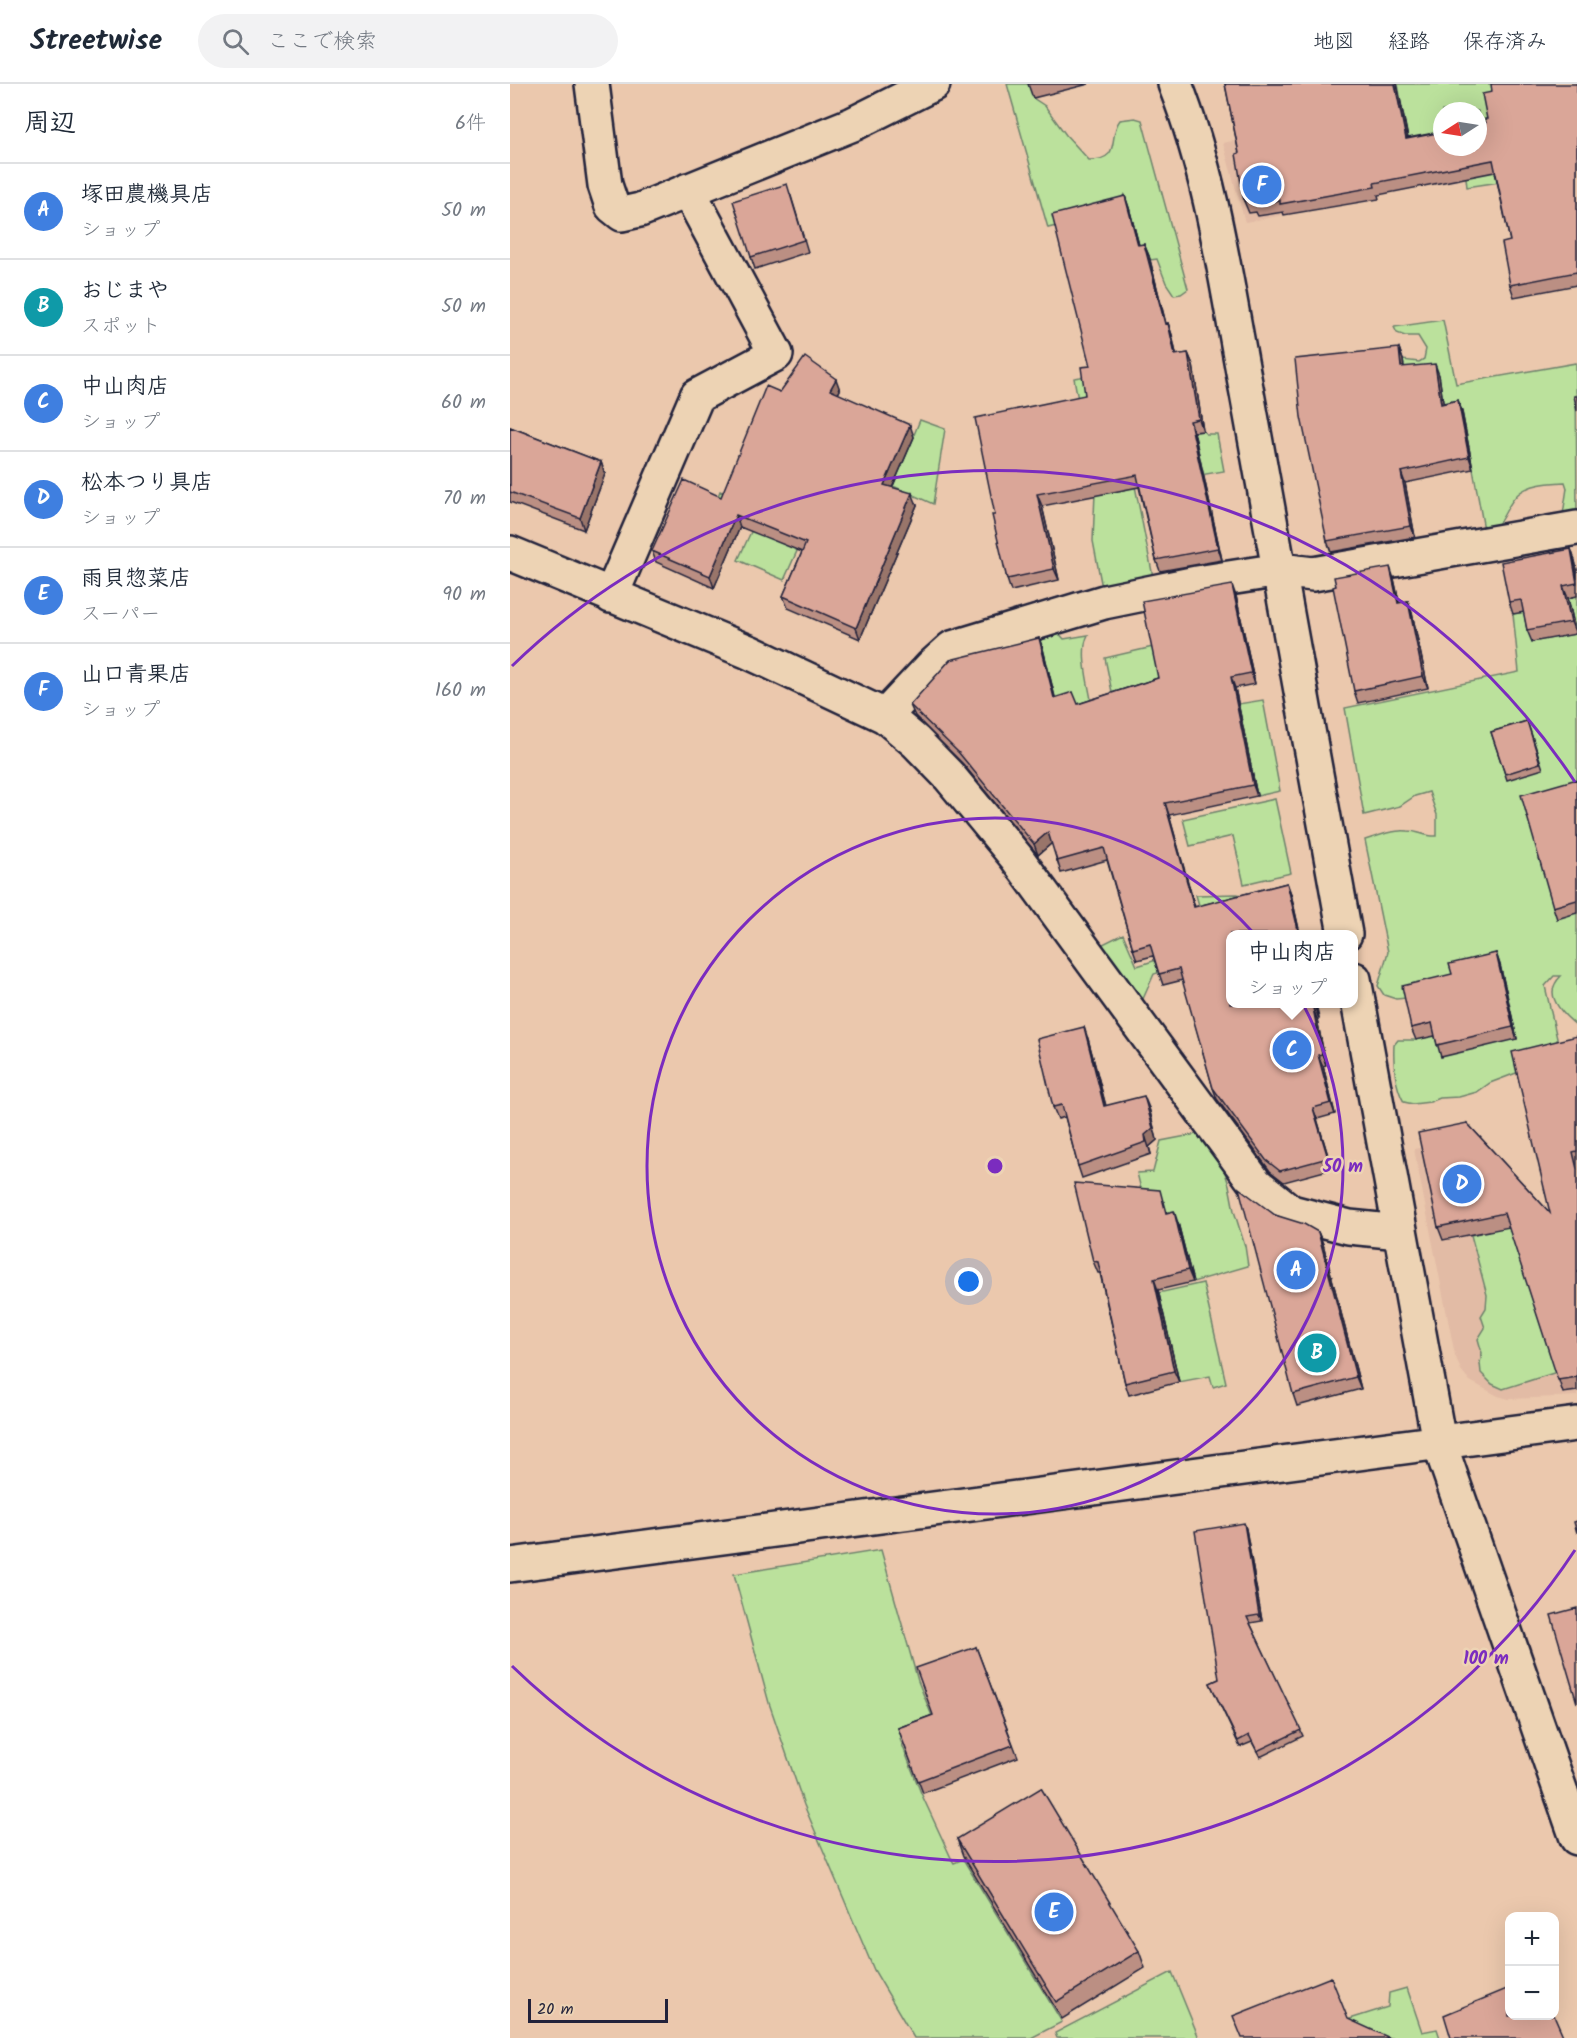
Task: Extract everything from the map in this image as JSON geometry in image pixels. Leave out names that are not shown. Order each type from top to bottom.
[{"type":"street","points":[[592,84],[605,185],[612,206],[622,213],[640,210],[854,124],[933,84]]},
{"type":"street","points":[[1175,84],[1184,106],[1209,192],[1345,930]]},
{"type":"street","points":[[611,596],[697,396],[776,354],[688,190]]},
{"type":"street","points":[[885,716],[952,648],[1104,602],[1197,583],[1280,570],[1313,574],[1577,528]]},
{"type":"street","points":[[510,553],[749,652],[885,716],[916,742],[949,776],[1016,858],[1256,1184],[1291,1212],[1349,1227],[1400,1232]]},
{"type":"street","points":[[1358,1005],[1439,1442],[1577,1838]]},
{"type":"street","points":[[510,1565],[1577,1424]]},
{"type":"shaded area","points":[[1270,133],[1284,215],[1245,222],[1223,143]]},
{"type":"shaded area","points":[[1472,1137],[1577,1258],[1577,1396],[1509,1399],[1498,1396],[1470,1381],[1461,1370],[1455,1355],[1414,1149]]},
{"type":"green space","points":[[1007,84],[1030,84],[1033,98],[1045,106],[1066,135],[1089,160],[1100,159],[1110,152],[1114,133],[1120,120],[1135,118],[1142,120],[1188,289],[1181,294],[1174,295],[1166,283],[1157,259],[1150,260],[1149,256],[1142,257],[1129,208],[1048,228]]},
{"type":"green space","points":[[1398,84],[1493,84],[1499,182],[1467,187],[1466,178],[1475,156],[1487,156],[1487,102],[1433,102],[1433,143],[1370,139],[1406,132]]},
{"type":"green space","points":[[1443,320],[1456,384],[1576,363],[1577,521],[1562,521],[1567,488],[1565,482],[1540,484],[1518,494],[1497,526],[1485,535],[1473,469],[1410,418],[1403,360],[1419,362],[1424,359],[1426,349],[1418,336],[1405,336],[1397,333],[1394,327]]},
{"type":"green space","points":[[1123,370],[1136,442],[1203,431],[1206,434],[1217,434],[1224,471],[1135,486],[1154,582],[1103,593],[1093,541],[1095,493],[1074,378]]},
{"type":"green space","points":[[920,420],[945,429],[933,504],[893,486]]},
{"type":"green space","points":[[720,491],[806,531],[784,580],[738,560],[756,521],[715,504]]},
{"type":"green space","points":[[1577,596],[1577,1026],[1563,1013],[1556,1002],[1553,990],[1561,976],[1554,976],[1545,986],[1561,1056],[1490,1083],[1477,1092],[1459,1097],[1440,1098],[1430,1102],[1413,1104],[1404,1102],[1398,1089],[1394,1067],[1394,1045],[1398,1040],[1416,1040],[1436,1035],[1517,1039],[1506,989],[1396,999],[1384,995],[1378,986],[1388,952],[1365,840],[1397,831],[1412,831],[1437,836],[1437,815],[1429,792],[1415,796],[1400,806],[1364,815],[1345,708],[1519,672],[1513,614],[1526,612],[1532,642],[1575,634],[1568,598]]},
{"type":"green space","points":[[1056,630],[1064,639],[1088,635],[1084,650],[1092,705],[1082,715],[1077,703],[1032,718],[1034,637]]},
{"type":"green space","points":[[1153,647],[1168,718],[1114,702],[1105,658]]},
{"type":"green space","points":[[1263,700],[1280,791],[1257,796],[1238,704]]},
{"type":"green space","points":[[1275,799],[1291,873],[1244,884],[1233,836],[1190,846],[1183,819]]},
{"type":"green space","points":[[1237,894],[1251,897],[1232,930],[1226,930],[1226,952],[1154,974],[1143,999],[1136,1001],[1101,945],[1123,934],[1137,966],[1202,946],[1206,929],[1196,895]]},
{"type":"green space","points":[[1207,1132],[1221,1160],[1229,1185],[1248,1266],[1193,1282],[1151,1230],[1137,1173],[1153,1172],[1161,1141]]},
{"type":"green space","points":[[1507,1211],[1557,1372],[1503,1389],[1492,1384],[1481,1373],[1482,1353],[1478,1339],[1485,1328],[1481,1316],[1486,1308],[1487,1295],[1471,1235],[1480,1233]]},
{"type":"green space","points":[[1203,1283],[1226,1383],[1213,1387],[1210,1376],[1179,1382],[1158,1293]]},
{"type":"green space","points":[[881,1550],[918,1681],[936,1726],[900,1739],[921,1793],[952,1860],[954,1863],[963,1859],[1062,2022],[1031,2038],[914,2038],[874,1970],[804,1805],[769,1703],[734,1574]]},
{"type":"green space","points":[[1172,1972],[1199,2038],[1057,2038],[1055,2033]]},
{"type":"green space","points":[[1407,1988],[1422,2032],[1437,2029],[1440,2038],[1358,2038],[1350,2019],[1388,2007],[1389,1993]]},
{"type":"building","points":[[1225,84],[1395,84],[1406,139],[1433,134],[1433,156],[1487,156],[1487,102],[1484,102],[1482,94],[1492,92],[1491,84],[1577,84],[1577,272],[1510,285],[1502,243],[1510,241],[1493,160],[1374,183],[1375,187],[1280,204],[1280,200],[1254,205],[1253,200],[1244,201],[1236,154],[1239,153]]},
{"type":"building","points":[[787,184],[804,240],[751,257],[733,201]]},
{"type":"building","points":[[1125,196],[1138,245],[1144,244],[1165,324],[1168,323],[1175,355],[1188,353],[1199,419],[1190,421],[1218,548],[1156,560],[1137,475],[1037,494],[1054,569],[1007,579],[992,515],[995,515],[975,418],[1085,395],[1081,367],[1090,366],[1052,215]]},
{"type":"building","points":[[1399,348],[1401,367],[1435,364],[1441,404],[1458,400],[1469,457],[1401,472],[1411,526],[1327,541],[1301,417],[1295,359]]},
{"type":"building","points":[[805,357],[836,379],[830,390],[910,425],[884,485],[912,493],[856,628],[783,596],[806,543],[736,515],[710,576],[652,551],[684,480],[721,497],[766,386],[780,392]]},
{"type":"building","points":[[510,427],[601,462],[580,518],[510,492]]},
{"type":"building","points":[[1571,549],[1577,583],[1563,586],[1571,622],[1527,630],[1521,600],[1509,602],[1501,562]]},
{"type":"building","points":[[1390,567],[1398,603],[1408,601],[1423,676],[1354,691],[1333,587],[1336,586],[1334,577]]},
{"type":"building","points":[[1232,585],[1251,673],[1231,677],[1253,785],[1165,803],[1194,907],[1287,883],[1298,930],[1226,930],[1226,1008],[1313,1008],[1322,1054],[1318,1055],[1331,1103],[1313,1108],[1328,1158],[1280,1171],[1266,1160],[1213,1088],[1179,969],[1159,974],[1150,944],[1133,949],[1104,848],[1057,861],[1048,832],[1034,844],[959,753],[910,705],[950,660],[1039,638],[1054,698],[1073,692],[1078,704],[1158,678],[1142,601]]},
{"type":"building","points":[[1527,721],[1540,763],[1505,774],[1491,732]]},
{"type":"building","points":[[1577,779],[1577,900],[1553,907],[1521,795]]},
{"type":"building","points":[[1496,953],[1513,1027],[1437,1045],[1432,1023],[1411,1028],[1402,986],[1452,974],[1449,964]]},
{"type":"building","points":[[1084,1027],[1104,1106],[1144,1096],[1153,1128],[1145,1135],[1146,1142],[1078,1166],[1062,1105],[1053,1107],[1037,1039]]},
{"type":"building","points":[[1577,1036],[1577,1151],[1573,1152],[1577,1169],[1577,1377],[1558,1380],[1504,1213],[1438,1227],[1418,1133],[1467,1123],[1550,1213],[1512,1052]]},
{"type":"building","points":[[1074,1183],[1160,1190],[1166,1213],[1174,1211],[1188,1270],[1154,1279],[1174,1371],[1125,1383],[1098,1262],[1093,1261]]},
{"type":"building","points":[[1239,1188],[1275,1215],[1304,1224],[1318,1232],[1356,1377],[1293,1394]]},
{"type":"building","points":[[1244,1523],[1259,1615],[1247,1617],[1301,1730],[1257,1751],[1249,1735],[1238,1741],[1210,1683],[1219,1679],[1195,1531]]},
{"type":"building","points":[[1577,1608],[1577,1703],[1551,1615]]},
{"type":"building","points":[[976,1647],[1013,1745],[918,1781],[898,1728],[933,1715],[916,1668]]},
{"type":"building","points":[[1041,1788],[1139,1951],[1056,2002],[957,1839]]},
{"type":"building","points":[[1331,1977],[1348,2019],[1390,2038],[1242,2038],[1233,2016]]},
{"type":"building","points":[[1505,1990],[1505,2020],[1556,2020],[1564,2038],[1451,2038],[1444,2015]]},
{"type":"place","name":"山口青果店","points":[[1262,185]]},
{"type":"place","name":"中山肉店","points":[[1292,1050]]},
{"type":"place","name":"松本つり具店","points":[[1462,1184]]},
{"type":"place","name":"塚田農機具店","points":[[1296,1270]]},
{"type":"place","name":"おじまや","points":[[1317,1353]]},
{"type":"place","name":"雨貝惣菜店","points":[[1054,1912]]}]
